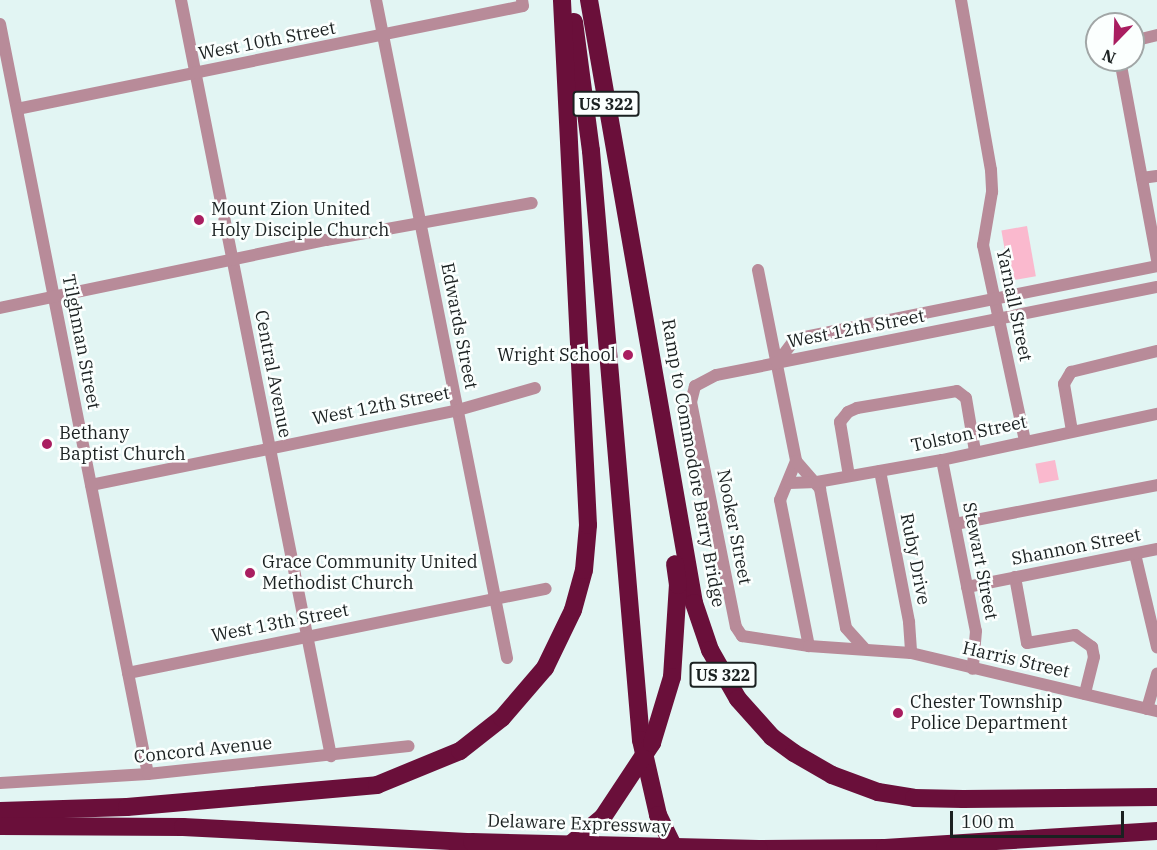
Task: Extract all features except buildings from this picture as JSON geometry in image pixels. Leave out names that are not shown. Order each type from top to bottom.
[{"type":"highway","points":[[0,811],[127,807],[377,785],[460,751],[502,718],[538,676],[573,610],[584,570],[588,525],[562,0]]},
{"type":"highway","name":"US 322","points":[[570,0],[591,151],[641,740],[657,815],[675,850]]},
{"type":"highway","name":"US 322","points":[[589,0],[624,209]]},
{"type":"highway","points":[[563,850],[603,817],[652,743],[672,677],[678,585],[624,209]]},
{"type":"highway","name":"Ramp to Commodore Barry Bridge","points":[[624,209],[694,603],[721,673],[756,720],[814,766],[878,792],[953,799],[1157,797]]},
{"type":"highway","name":"Delaware Expressway","points":[[0,826],[183,827],[472,842],[759,849],[908,847],[1157,831]]},
{"type":"street","name":"Central Avenue","points":[[181,0],[331,756]]},
{"type":"street","name":"Edwards Street","points":[[376,0],[507,658]]},
{"type":"street","name":"Yarnall Street","points":[[961,0],[991,170],[992,192],[982,245],[1025,441]]},
{"type":"street","name":"West 10th Street","points":[[17,109],[383,36],[523,3]]},
{"type":"street","name":"Tilghman Street","points":[[0,24],[148,774]]},
{"type":"street","points":[[1122,72],[1157,260]]},
{"type":"street","points":[[1142,178],[1157,176]]},
{"type":"street","points":[[0,308],[532,202]]},
{"type":"street","name":"West 12th Street","points":[[777,363],[795,339],[1157,266]]},
{"type":"street","points":[[758,270],[796,461],[789,483],[780,494],[809,646]]},
{"type":"street","name":"West 12th Street","points":[[777,363],[1157,287]]},
{"type":"street","points":[[1072,431],[1064,384],[1071,372],[1157,351]]},
{"type":"street","name":"Nooker Street","points":[[777,363],[705,378],[695,386],[691,402],[738,632],[748,639],[836,649],[865,649]]},
{"type":"street","name":"West 12th Street","points":[[91,484],[458,410],[535,388]]},
{"type":"street","points":[[849,476],[840,422],[842,416],[857,408],[957,391],[966,398],[975,451]]},
{"type":"street","name":"Tolston Street","points":[[789,483],[817,482],[942,460],[975,451],[1157,414]]},
{"type":"street","name":"Stewart Street","points":[[942,460],[976,631],[973,669]]},
{"type":"street","points":[[796,461],[817,482],[846,628],[844,641],[836,649]]},
{"type":"street","name":"Ruby Drive","points":[[880,471],[909,622],[910,653]]},
{"type":"street","points":[[955,524],[1157,485]]},
{"type":"street","name":"Shannon Street","points":[[967,587],[1157,549]]},
{"type":"street","points":[[1135,554],[1152,604],[1157,647]]},
{"type":"street","points":[[1015,577],[1026,640],[1031,644],[1075,635],[1090,644],[1094,657],[1085,694]]},
{"type":"street","name":"West 13th Street","points":[[129,673],[546,589]]},
{"type":"street","points":[[846,628],[865,649]]},
{"type":"street","name":"Harris Street","points":[[865,649],[910,653],[1152,710]]},
{"type":"street","points":[[1152,710],[1157,673]]},
{"type":"street","name":"Concord Avenue","points":[[0,783],[148,774],[409,746]]},
{"type":"shaded area","points":[[1027,226],[1036,276],[1010,281],[1001,231]]},
{"type":"shaded area","points":[[1055,460],[1059,480],[1039,483],[1035,464]]},
{"type":"place","name":"Mount Zion United Holy Disciple Church","points":[[199,220]]},
{"type":"place","name":"Wright School","points":[[628,355]]},
{"type":"place","name":"Bethany Baptist Church","points":[[47,444]]},
{"type":"place","name":"Grace Community United Methodist Church","points":[[250,573]]},
{"type":"place","name":"Chester Township Police Department","points":[[898,713]]}]
